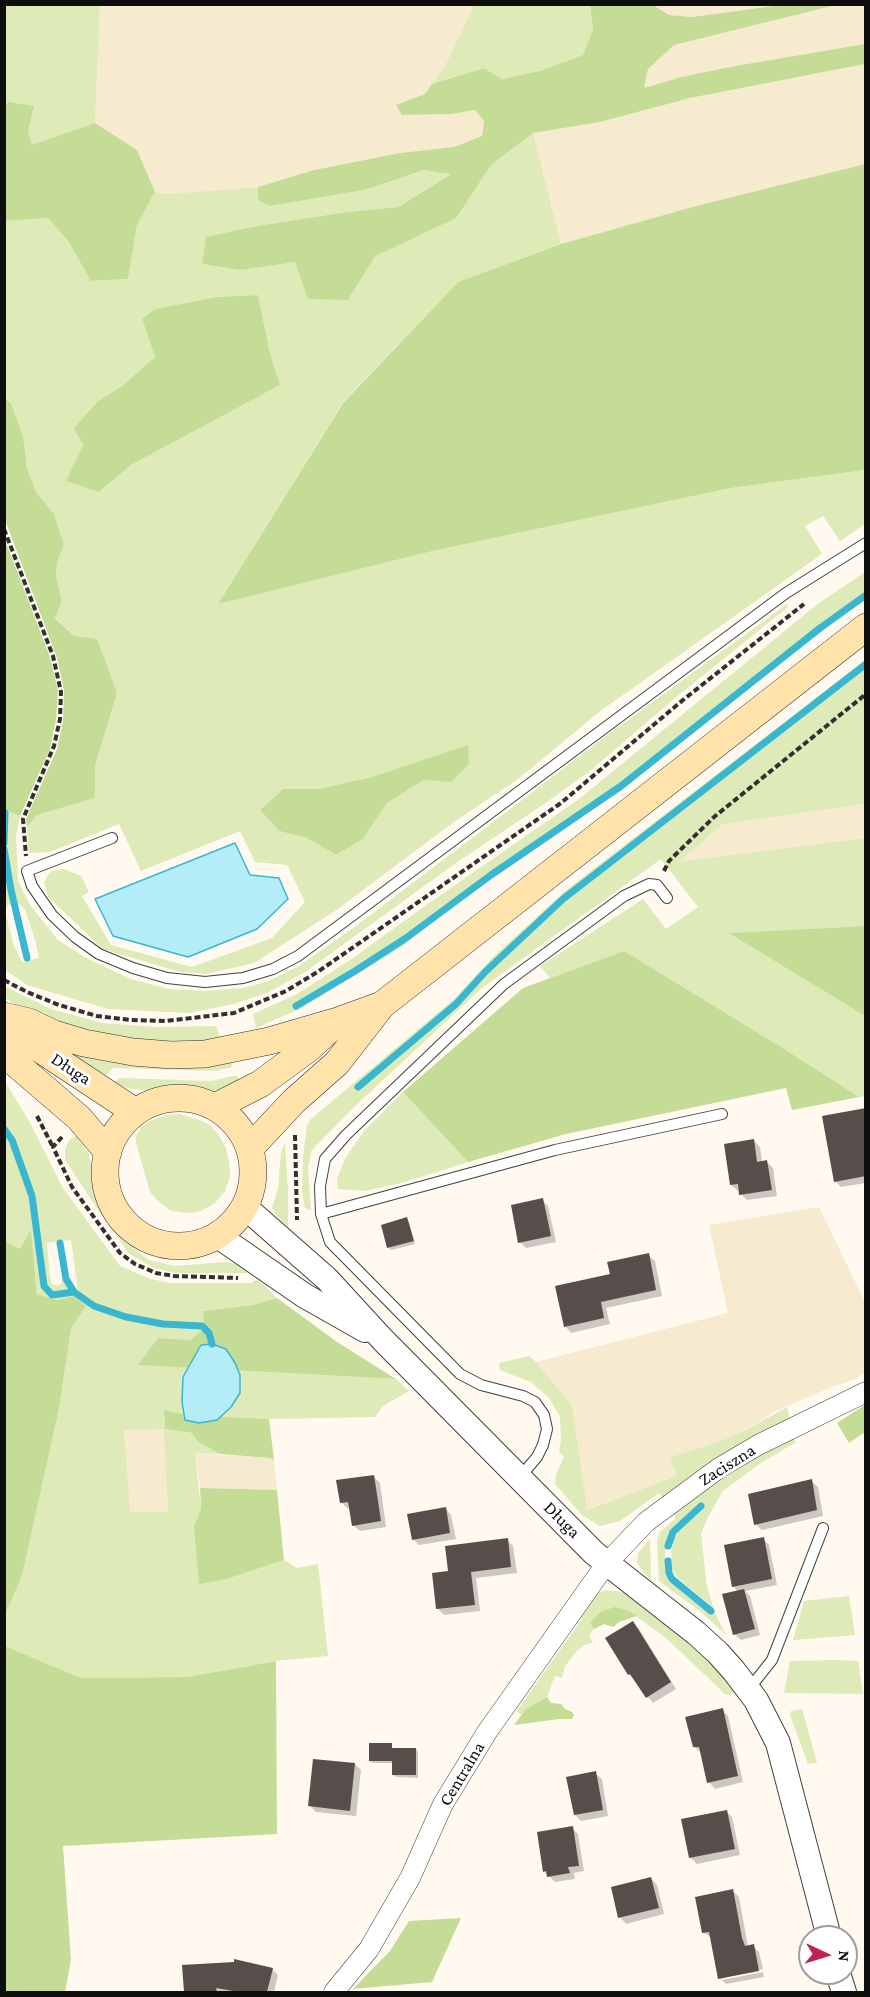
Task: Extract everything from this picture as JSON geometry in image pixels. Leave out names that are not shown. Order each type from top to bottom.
[{"type":"main road","points":[[250,1148],[294,1101],[336,1063],[382,1005],[866,627]]},
{"type":"main road","points":[[4,1016],[29,1022],[54,1034],[84,1042],[133,1052],[171,1055],[205,1054],[242,1047],[338,1021],[382,1005]]},
{"type":"main road","points":[[215,1107],[260,1084],[309,1048],[338,1021]]},
{"type":"main road","name":"Długa","points":[[4,1032],[37,1047],[134,1112]]},
{"type":"main road","name":"Długa","points":[[4,1048],[15,1063],[79,1118],[108,1152]]},
{"type":"main road","points":[[172,1098],[194,1099],[215,1107],[230,1118],[242,1132],[250,1148],[254,1168],[252,1188],[245,1207],[234,1224],[218,1236],[197,1245],[174,1247],[152,1242],[132,1231],[117,1213],[108,1192],[105,1170],[108,1152],[118,1130],[134,1112],[150,1104],[172,1098]]},
{"type":"street","name":"Długa","points":[[245,1207],[327,1279],[382,1340],[606,1564],[696,1633],[718,1653],[749,1689],[778,1743],[826,1925]]},
{"type":"street","name":"Długa","points":[[218,1236],[305,1296],[382,1340]]},
{"type":"street","name":"Zaciszna","points":[[606,1564],[646,1522],[719,1468],[758,1445],[866,1392]]},
{"type":"street","name":"Centralna","points":[[334,1992],[369,1949],[410,1878],[443,1804],[487,1732],[606,1564]]},
{"type":"lane","points":[[112,838],[27,871],[32,886],[52,915],[75,937],[99,954],[133,968],[167,978],[205,982],[243,978],[273,969],[298,957],[786,593],[866,543]]},
{"type":"lane","points":[[520,1477],[537,1457],[547,1429],[544,1415],[535,1402],[523,1396],[481,1385],[460,1374],[330,1242],[321,1214],[320,1186],[325,1159],[346,1135],[504,984],[624,896],[649,884],[657,885],[667,898]]},
{"type":"lane","points":[[321,1214],[555,1150],[722,1114]]},
{"type":"lane","points":[[749,1689],[772,1660],[824,1528]]},
{"type":"path","points":[[4,529],[53,656],[62,692],[60,719],[54,746],[23,819],[27,871]]},
{"type":"path","points":[[4,980],[59,1005],[97,1016],[131,1020],[166,1021],[234,1013],[286,991],[319,971],[561,803],[683,700],[809,600]]},
{"type":"path","points":[[657,885],[669,861],[714,817],[866,694]]},
{"type":"path","points":[[292,1129],[296,1138],[297,1220],[295,1226]]},
{"type":"path","points":[[64,1134],[53,1147],[72,1187],[120,1253],[135,1264],[165,1275],[240,1278]]},
{"type":"shaded area","points":[[100,5],[474,5],[444,68],[425,94],[396,106],[403,115],[452,114],[475,110],[484,121],[482,136],[454,147],[400,153],[314,170],[258,187],[167,194],[155,192],[137,150],[95,123]]},
{"type":"shaded area","points":[[653,5],[781,5],[692,17],[669,15]]},
{"type":"shaded area","points":[[836,5],[865,5],[865,44],[735,66],[681,77],[644,88],[648,69],[674,45]]},
{"type":"shaded area","points":[[865,64],[865,164],[696,206],[561,244],[533,133],[600,122],[690,98]]},
{"type":"shaded area","points":[[865,804],[865,838],[678,863],[723,824]]},
{"type":"shaded area","points":[[819,1207],[865,1302],[865,1372],[855,1379],[776,1411],[744,1431],[670,1457],[676,1476],[586,1510],[572,1406],[536,1362],[728,1313],[709,1225]]},
{"type":"shaded area","points":[[165,1429],[168,1512],[129,1512],[124,1430]]},
{"type":"shaded area","points":[[195,1453],[271,1458],[274,1460],[277,1490],[200,1488]]},
{"type":"green space","points":[[5,5],[100,5],[95,123],[32,146],[28,131],[8,102],[5,108]]},
{"type":"green space","points":[[474,5],[590,5],[593,29],[583,55],[543,70],[502,79],[484,68],[432,84],[444,68]]},
{"type":"green space","points":[[590,5],[653,5],[669,15],[692,17],[781,5],[836,5],[674,45],[648,69],[644,88],[681,77],[735,66],[865,44],[865,64],[690,98],[600,122],[533,133],[491,165],[456,218],[375,256],[348,300],[308,299],[295,262],[240,270],[202,264],[206,237],[257,226],[347,212],[398,207],[451,174],[424,170],[368,189],[270,206],[258,200],[258,187],[314,170],[400,153],[454,147],[482,136],[484,121],[475,110],[452,114],[402,115],[396,105],[425,94],[432,84],[484,68],[502,79],[543,70],[583,55],[593,29]]},
{"type":"green space","points":[[8,102],[34,106],[28,131],[32,145],[95,123],[137,150],[155,192],[137,225],[128,279],[91,281],[68,241],[48,218],[5,221],[4,108]]},
{"type":"green space","points":[[533,133],[561,244],[458,282],[343,402],[218,604],[437,550],[731,488],[865,470],[865,524],[840,541],[823,516],[805,526],[822,554],[599,712],[518,779],[451,824],[335,911],[254,963],[206,974],[180,972],[103,949],[48,897],[44,882],[51,871],[64,869],[81,876],[89,892],[82,896],[111,945],[192,967],[272,938],[305,902],[287,865],[255,862],[240,831],[141,871],[119,824],[50,852],[29,853],[27,827],[36,815],[95,798],[95,766],[117,693],[74,636],[55,617],[62,601],[56,576],[57,562],[64,545],[54,514],[36,492],[27,468],[23,436],[11,403],[5,398],[4,221],[48,218],[68,241],[91,281],[128,279],[137,225],[155,192],[167,194],[258,187],[258,200],[368,189],[424,170],[452,173],[398,207],[347,212],[257,226],[206,238],[202,264],[240,270],[295,261],[348,300],[375,255],[455,218],[491,165]],"holes":[[[258,295],[270,353],[280,385],[131,465],[99,492],[67,481],[83,445],[75,428],[97,402],[122,386],[155,357],[142,319],[155,309],[216,297]],[[467,746],[424,780],[387,803],[363,839],[336,855],[307,838],[279,831],[260,810],[283,789],[318,789],[372,777]]]},
{"type":"green space","points":[[865,164],[865,470],[731,488],[437,550],[218,604],[343,403],[458,282],[561,244],[696,206]]},
{"type":"green space","points":[[258,295],[270,353],[280,385],[131,465],[99,492],[66,481],[83,445],[74,428],[97,402],[122,386],[155,357],[142,319],[155,309],[216,297]]},
{"type":"green space","points":[[4,398],[11,403],[23,436],[27,468],[36,492],[54,514],[64,545],[57,562],[56,576],[62,601],[55,618],[74,636],[97,639],[117,693],[95,766],[95,798],[37,815],[27,827],[26,819],[57,749],[63,721],[64,690],[57,658],[5,520]]},
{"type":"green space","points":[[4,537],[50,657],[58,691],[56,720],[50,749],[20,816],[5,810]]},
{"type":"green space","points":[[865,572],[865,600],[791,655],[625,788],[476,888],[400,948],[302,1008],[256,1028],[253,1014],[297,994],[350,960],[579,799],[819,603]]},
{"type":"green space","points":[[787,604],[788,607],[675,698],[590,771],[456,863],[305,972],[267,993],[233,1004],[189,1013],[108,1009],[27,985],[5,970],[4,810],[20,816],[16,836],[18,881],[30,905],[58,940],[88,959],[131,979],[169,989],[205,991],[243,988],[269,981],[299,966],[356,926],[613,731]],"holes":[[[18,903],[25,909],[39,958],[22,962],[14,946],[5,911],[8,905]]]},
{"type":"green space","points":[[865,660],[865,804],[723,824],[679,862],[865,838],[865,926],[730,933],[865,1016],[865,1096],[859,1097],[624,951],[550,978],[540,966],[643,899],[666,929],[698,907],[661,859],[482,988],[353,1108],[312,1150],[308,1167],[311,1210],[305,1208],[302,1191],[303,1157],[307,1125],[311,1119],[454,999],[495,955],[566,890]]},
{"type":"green space","points":[[468,745],[469,764],[451,782],[424,780],[387,803],[363,839],[336,855],[307,838],[279,831],[260,810],[283,789],[318,789],[372,777]]},
{"type":"green space","points":[[865,926],[865,1016],[729,933]]},
{"type":"green space","points":[[624,951],[859,1097],[792,1110],[786,1088],[566,1134],[468,1162],[403,1092],[523,988]]},
{"type":"green space","points":[[4,986],[51,1009],[102,1023],[156,1027],[216,1026],[222,1042],[151,1043],[111,1038],[51,1021],[23,1009],[5,998]]},
{"type":"green space","points":[[60,1048],[230,1059],[233,1067],[214,1071],[114,1068],[105,1075]]},
{"type":"green space","points":[[236,1075],[242,1083],[227,1090],[205,1090],[169,1085],[147,1091],[127,1088],[115,1082],[119,1078],[212,1081]]},
{"type":"green space","points":[[4,1080],[29,1121],[63,1188],[120,1266],[151,1279],[170,1283],[251,1283],[257,1279],[277,1298],[253,1305],[203,1311],[206,1328],[190,1340],[158,1338],[139,1365],[396,1379],[409,1391],[383,1406],[375,1417],[269,1419],[186,1415],[164,1411],[165,1429],[192,1433],[197,1441],[220,1454],[195,1453],[201,1509],[194,1526],[227,1579],[284,1560],[297,1568],[318,1564],[328,1656],[275,1661],[187,1677],[81,1678],[5,1646],[5,1615],[22,1576],[59,1409],[71,1329],[86,1306],[74,1296],[57,1300],[37,1294],[31,1231],[20,1249],[5,1241]],"holes":[[[71,1240],[78,1290],[69,1278],[62,1280],[58,1286],[52,1284],[50,1276],[47,1243]],[[164,1429],[168,1512],[130,1512],[124,1430]]]},
{"type":"green space","points":[[403,1092],[468,1162],[402,1183],[364,1191],[338,1189],[337,1178],[346,1157],[365,1130]]},
{"type":"green space","points":[[180,1114],[210,1125],[226,1148],[229,1162],[230,1176],[225,1191],[215,1203],[201,1211],[188,1213],[171,1211],[150,1192],[136,1143],[136,1136],[141,1127],[150,1121],[166,1115]]},
{"type":"green space","points":[[76,1136],[89,1154],[93,1182],[102,1216],[65,1160],[65,1150],[69,1140]]},
{"type":"green space","points":[[285,1144],[288,1227],[272,1208],[278,1188],[281,1152]]},
{"type":"green space","points":[[31,1230],[37,1294],[57,1300],[74,1296],[86,1306],[71,1329],[59,1409],[22,1576],[5,1615],[5,1241],[20,1249]]},
{"type":"green space","points":[[117,1236],[149,1260],[174,1266],[226,1262],[238,1264],[252,1271],[247,1273],[175,1273],[154,1268],[128,1253]]},
{"type":"green space","points":[[277,1298],[337,1342],[396,1379],[138,1365],[158,1338],[190,1340],[205,1328],[203,1311],[253,1305]]},
{"type":"green space","points":[[529,1356],[572,1406],[587,1510],[676,1476],[670,1457],[744,1431],[787,1407],[790,1420],[663,1498],[659,1493],[620,1521],[600,1526],[582,1515],[555,1484],[556,1474],[564,1457],[559,1452],[560,1417],[549,1398],[531,1382],[500,1370],[499,1363]]},
{"type":"green space","points":[[865,1405],[865,1432],[849,1443],[837,1423]]},
{"type":"green space","points":[[164,1410],[186,1415],[269,1419],[274,1460],[220,1454],[197,1441],[192,1433],[165,1429]]},
{"type":"green space","points":[[793,1436],[796,1442],[761,1463],[723,1491],[701,1534],[707,1587],[715,1613],[726,1635],[701,1612],[659,1581],[657,1540],[660,1532],[676,1518],[673,1513],[724,1473]],"holes":[[[699,1503],[702,1508],[673,1540],[672,1569],[677,1577],[710,1605],[713,1610],[708,1612],[683,1593],[666,1575],[665,1553],[671,1530]]]},
{"type":"green space","points":[[200,1488],[277,1490],[284,1560],[227,1579],[199,1584],[194,1526],[201,1509]]},
{"type":"green space","points":[[650,1539],[651,1581],[637,1562],[638,1553]]},
{"type":"green space","points":[[605,1590],[624,1592],[691,1643],[721,1673],[736,1693],[726,1695],[666,1638],[629,1611],[600,1612],[590,1623],[594,1629],[589,1635],[593,1643],[586,1644],[577,1651],[565,1666],[562,1678],[555,1676],[547,1697],[526,1709],[521,1715],[517,1711],[582,1619],[576,1615],[596,1594]]},
{"type":"green space","points":[[849,1596],[855,1635],[793,1640],[804,1601]]},
{"type":"green space","points":[[615,1607],[637,1616],[619,1622],[613,1627],[604,1624],[594,1629],[590,1623],[600,1612]]},
{"type":"green space","points":[[5,1646],[81,1678],[187,1677],[276,1661],[277,1834],[63,1846],[71,1960],[65,1992],[5,1992]]},
{"type":"green space","points":[[790,1661],[858,1661],[863,1694],[784,1693]]},
{"type":"green space","points":[[547,1697],[551,1703],[561,1704],[572,1712],[574,1715],[572,1719],[514,1725],[526,1709]]},
{"type":"green space","points":[[802,1709],[817,1763],[808,1764],[790,1715],[791,1711]]},
{"type":"green space","points":[[461,1918],[432,1982],[353,1989],[390,1951],[409,1921]]},
{"type":"water","points":[[235,843],[250,875],[279,878],[288,899],[257,929],[188,957],[113,936],[95,899]]},
{"type":"water","points":[[212,1344],[226,1349],[235,1363],[240,1375],[240,1393],[231,1407],[217,1420],[199,1423],[185,1420],[182,1402],[183,1377],[201,1345]]},
{"type":"building","points":[[866,1108],[866,1176],[834,1182],[822,1116]]},
{"type":"building","points":[[754,1139],[757,1162],[767,1160],[772,1190],[739,1195],[738,1184],[730,1185],[724,1144]]},
{"type":"building","points":[[543,1198],[551,1236],[518,1243],[511,1205]]},
{"type":"building","points":[[407,1217],[414,1241],[387,1248],[381,1225]]},
{"type":"building","points":[[649,1253],[656,1290],[601,1302],[604,1318],[564,1327],[555,1286],[610,1274],[607,1262]]},
{"type":"building","points":[[374,1475],[381,1521],[352,1526],[348,1502],[340,1503],[336,1480]]},
{"type":"building","points":[[812,1479],[817,1510],[754,1525],[748,1494]]},
{"type":"building","points":[[446,1507],[450,1533],[412,1540],[407,1514]]},
{"type":"building","points":[[764,1537],[772,1579],[732,1587],[724,1545]]},
{"type":"building","points":[[508,1538],[511,1567],[471,1572],[475,1605],[436,1609],[432,1573],[448,1571],[445,1546]]},
{"type":"building","points":[[744,1589],[755,1629],[733,1635],[722,1594]]},
{"type":"building","points":[[633,1621],[671,1682],[646,1698],[630,1674],[628,1675],[605,1638]]},
{"type":"building","points":[[723,1708],[738,1776],[707,1783],[699,1747],[693,1747],[685,1717]]},
{"type":"building","points":[[369,1743],[392,1743],[392,1748],[416,1748],[416,1775],[392,1775],[392,1761],[369,1761]]},
{"type":"building","points":[[313,1759],[355,1763],[350,1811],[308,1806]]},
{"type":"building","points":[[596,1771],[603,1810],[574,1815],[566,1777]]},
{"type":"building","points":[[727,1810],[735,1849],[689,1858],[681,1819]]},
{"type":"building","points":[[573,1826],[579,1866],[568,1867],[570,1873],[547,1877],[546,1871],[543,1872],[537,1832]]},
{"type":"building","points":[[651,1877],[659,1908],[618,1918],[611,1887]]},
{"type":"building","points":[[733,1889],[742,1938],[745,1946],[754,1944],[759,1971],[718,1979],[709,1932],[702,1933],[695,1897]]},
{"type":"building","points":[[234,1959],[273,1968],[267,1992],[239,1992],[216,1988],[217,1992],[184,1992],[182,1965],[234,1962]]},
{"type":"waterway","points":[[296,1006],[406,938],[491,875],[621,786],[820,628],[866,595]]},
{"type":"waterway","points":[[358,1087],[456,1004],[485,972],[563,899],[866,664]]},
{"type":"waterway","points":[[4,843],[5,813]]},
{"type":"waterway","points":[[4,849],[27,958]]},
{"type":"waterway","points":[[4,1129],[12,1140],[32,1196],[44,1286],[52,1295],[74,1292]]},
{"type":"waterway","points":[[60,1243],[66,1279],[74,1292],[94,1306],[126,1317],[163,1324],[202,1326],[209,1333],[212,1344]]},
{"type":"waterway","points":[[668,1546],[673,1532],[701,1506]]},
{"type":"waterway","points":[[668,1561],[672,1579],[711,1611]]}]
